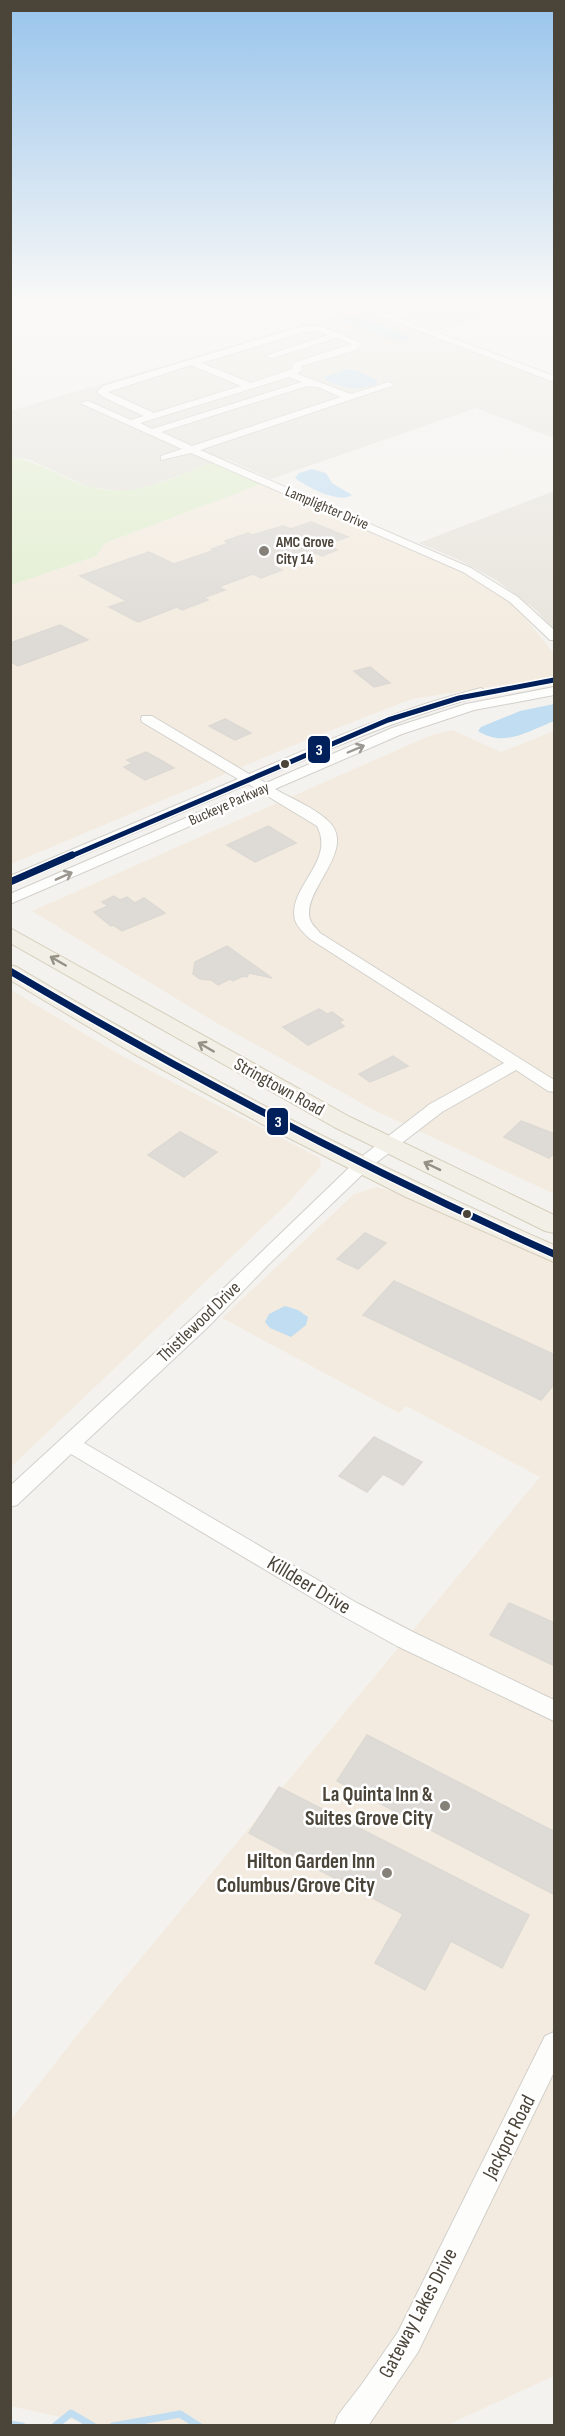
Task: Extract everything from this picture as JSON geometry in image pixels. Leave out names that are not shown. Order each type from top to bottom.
[{"type":"main road","name":"Stringtown Road","points":[[10,934],[216,1053],[387,1144],[555,1225]]},
{"type":"main road","name":"Stringtown Road","points":[[10,971],[171,1066],[362,1165],[555,1254]]},
{"type":"main road","points":[[171,1066],[205,1073],[301,1111],[349,1137],[387,1144]]},
{"type":"main road","points":[[362,1165],[411,1174],[444,1190],[493,1206],[522,1210]]},
{"type":"street","name":"Lamplighter Drive","points":[[118,418],[468,570],[501,588],[537,616],[555,638]]},
{"type":"street","points":[[130,423],[147,418]]},
{"type":"street","points":[[152,432],[197,418]]},
{"type":"street","points":[[165,458],[291,418]]},
{"type":"street","points":[[173,425],[213,443]]},
{"type":"street","name":"Buckeye Parkway","points":[[10,882],[378,724],[431,705],[489,691],[555,680]]},
{"type":"street","name":"Buckeye Parkway","points":[[10,900],[422,722],[490,703],[555,691]]},
{"type":"street","points":[[147,719],[323,823],[331,833],[331,843],[304,908],[303,920],[308,929],[411,998],[555,1087]]},
{"type":"street","name":"Thistlewood Drive","points":[[10,1499],[202,1321],[362,1165],[436,1108],[516,1063]]},
{"type":"street","name":"Killdeer Drive","points":[[70,1444],[349,1609],[405,1639],[555,1711]]},
{"type":"street","name":"Jackpot Road","points":[[464,2228],[555,2045]]},
{"type":"street","name":"Gateway Lakes Drive","points":[[349,2426],[373,2395],[408,2342],[464,2228]]},
{"type":"shaded area","points":[[10,418],[448,418],[271,479],[227,459],[127,492],[88,487],[28,459],[11,457]]},
{"type":"shaded area","points":[[501,418],[554,418],[554,438]]},
{"type":"shaded area","points":[[261,484],[466,574],[508,597],[554,654],[554,677],[412,699],[306,740],[11,864],[10,585],[96,556],[105,543]]},
{"type":"shaded area","points":[[554,491],[554,630],[536,610],[496,580],[457,559],[419,543]]},
{"type":"shaded area","points":[[452,730],[501,752],[554,731],[554,1194],[374,1110],[215,1022],[32,911],[429,736]]},
{"type":"shaded area","points":[[11,990],[122,1056],[320,1158],[321,1166],[289,1202],[11,1467]]},
{"type":"shaded area","points":[[377,1187],[409,1196],[554,1260],[554,2376],[447,2425],[100,2426],[11,2406],[10,2121],[78,2034],[540,1477],[406,1406],[399,1413],[222,1318],[354,1194]]},
{"type":"green space","points":[[10,457],[31,462],[77,483],[103,490],[119,491],[150,486],[211,463],[261,484],[105,543],[96,556],[11,585]]},
{"type":"water","points":[[312,469],[326,473],[332,483],[352,495],[331,496],[295,478],[299,473]]},
{"type":"water","points":[[554,704],[554,721],[525,733],[497,738],[478,731],[481,727],[520,711]]},
{"type":"water","points":[[285,1306],[298,1310],[308,1317],[306,1325],[291,1337],[270,1328],[265,1322],[269,1314]]},
{"type":"building","points":[[311,522],[348,537],[326,544],[337,550],[322,556],[316,553],[271,565],[282,570],[261,578],[253,574],[218,587],[225,590],[203,598],[208,600],[182,610],[177,607],[138,622],[109,607],[127,601],[80,576],[149,552],[174,564],[215,550],[212,549],[229,543],[225,541],[248,533],[252,535],[283,526],[291,529]]},
{"type":"building","points":[[60,625],[88,640],[18,666],[10,661],[10,643]]},
{"type":"building","points":[[370,667],[390,683],[374,687],[354,671]]},
{"type":"building","points":[[225,719],[251,733],[235,740],[209,726]]},
{"type":"building","points":[[146,752],[174,768],[145,780],[124,767],[133,763],[127,760]]},
{"type":"building","points":[[268,826],[296,843],[255,862],[227,845]]},
{"type":"building","points":[[114,896],[120,900],[127,897],[135,903],[144,898],[165,913],[122,931],[111,926],[94,912],[108,906],[102,902]]},
{"type":"building","points":[[227,946],[272,978],[249,973],[247,977],[243,976],[233,981],[230,979],[218,985],[193,974],[195,962]]},
{"type":"building","points":[[319,1009],[327,1014],[332,1012],[343,1020],[339,1022],[344,1026],[308,1045],[283,1027]]},
{"type":"building","points":[[393,1056],[408,1066],[370,1082],[359,1074]]},
{"type":"building","points":[[521,1121],[555,1134],[555,1152],[549,1158],[504,1137]]},
{"type":"building","points":[[180,1132],[217,1152],[184,1177],[148,1155]]},
{"type":"building","points":[[365,1233],[386,1243],[358,1269],[337,1259]]},
{"type":"building","points":[[394,1281],[555,1355],[555,1383],[541,1400],[363,1315]]},
{"type":"building","points":[[374,1437],[422,1462],[403,1485],[383,1474],[367,1492],[339,1476]]},
{"type":"building","points":[[509,1603],[555,1623],[555,1666],[490,1635]]},
{"type":"building","name":"La Quinta Inn & Suites Grove City","points":[[367,1735],[555,1832],[555,1895],[337,1781]]},
{"type":"building","name":"Hilton Garden Inn Columbus/Grove City","points":[[279,1787],[529,1915],[502,1968],[451,1941],[425,1990],[375,1963],[403,1914],[249,1833]]},
{"type":"waterway","points":[[55,2426],[71,2413],[93,2426]]},
{"type":"waterway","points":[[113,2426],[180,2414],[199,2426]]},
{"type":"waterway","points":[[10,2424],[22,2426]]},
{"type":"transit line","name":"3","points":[[10,882],[388,720],[459,698],[554,680]]},
{"type":"transit line","name":"3","points":[[10,971],[143,1048],[278,1121],[414,1190],[554,1254]]},
{"type":"place","name":"AMC Grove City 14","points":[[264,551]]},
{"type":"place","name":"La Quinta Inn & Suites Grove City","points":[[445,1806]]},
{"type":"place","name":"Hilton Garden Inn Columbus/Grove City","points":[[387,1873]]}]
